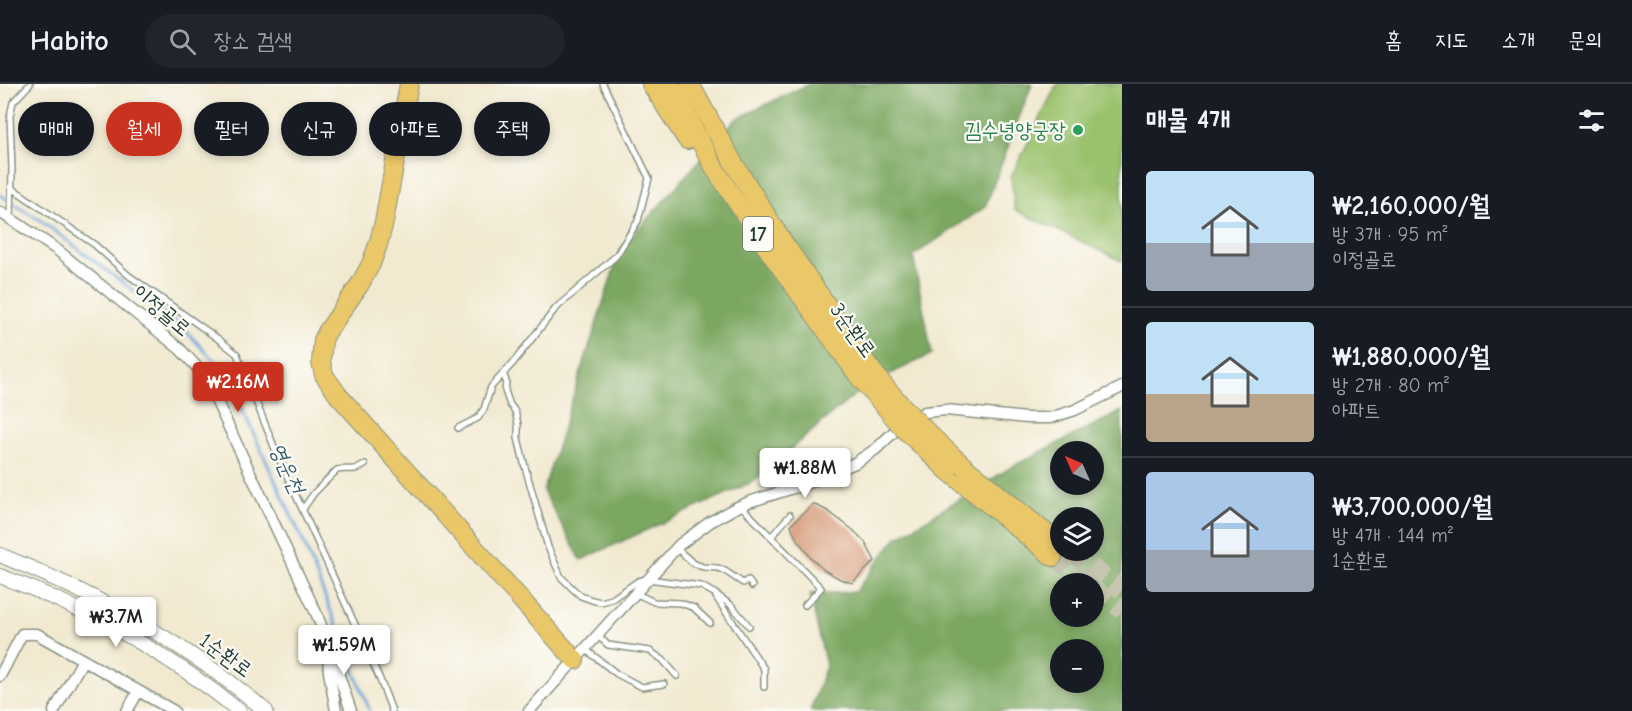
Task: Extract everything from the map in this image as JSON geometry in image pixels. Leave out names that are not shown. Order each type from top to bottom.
[{"type":"highway","points":[[409,84],[378,245],[360,284],[327,332],[321,349],[322,368],[339,395],[579,655]]},
{"type":"highway","points":[[418,84],[387,247],[380,267],[367,291],[334,342],[330,354],[332,367],[340,385],[355,403],[579,655]]},
{"type":"highway","points":[[651,84],[698,156],[762,240]]},
{"type":"highway","name":"3순환로","points":[[670,84],[715,169],[762,240],[865,373],[904,429],[1050,545]]},
{"type":"highway","name":"3순환로","points":[[690,84],[733,162],[865,373]]},
{"type":"street","name":"이정골로","points":[[0,212],[11,214],[56,249],[180,349],[196,366],[209,386],[300,578],[328,643],[351,711]]},
{"type":"street","points":[[529,711],[676,548],[687,537],[710,522],[741,506],[806,484],[855,463],[876,449],[903,424],[925,412],[946,410],[1050,418],[1075,410],[1122,387]]},
{"type":"street","name":"1순환로","points":[[0,555],[38,570],[130,615],[202,662],[266,711]]},
{"type":"street","name":"1순환로","points":[[0,576],[70,606],[122,633],[158,654],[239,711]]},
{"type":"street","points":[[0,676],[22,634],[37,634],[174,711]]},
{"type":"street","points":[[328,643],[329,672],[336,711]]},
{"type":"street","points":[[54,711],[83,660]]},
{"type":"street","points":[[128,711],[138,692]]},
{"type":"lane","points":[[11,214],[9,116],[13,102],[30,84]]},
{"type":"lane","points":[[458,428],[478,418],[484,409],[491,387],[556,308],[616,256],[638,220],[649,178],[603,84]]},
{"type":"lane","points":[[12,188],[88,240],[128,275],[237,354],[277,454],[379,677],[392,711]]},
{"type":"lane","points":[[503,373],[506,381],[505,391],[518,423],[518,438],[525,467],[548,547],[561,577],[581,596],[601,602],[612,599],[638,581],[648,579],[700,586],[731,605],[749,626]]},
{"type":"lane","points":[[303,509],[337,470],[355,471],[365,465]]},
{"type":"lane","points":[[741,506],[821,588],[805,604]]},
{"type":"lane","points":[[771,537],[790,515]]},
{"type":"lane","points":[[676,548],[693,563],[703,567],[718,568],[743,583],[748,580],[752,586]]},
{"type":"lane","points":[[635,593],[654,602],[681,603],[694,608],[710,623]]},
{"type":"lane","points":[[714,593],[764,669],[764,687]]},
{"type":"lane","points":[[597,635],[608,645],[650,651],[663,660],[677,676]]},
{"type":"lane","points":[[579,655],[642,687],[664,684]]},
{"type":"green space","points":[[809,84],[1032,84],[985,207],[913,256],[932,354],[865,386],[752,482],[581,560],[543,491],[620,250],[736,119]]},
{"type":"green space","name":"김수녕양궁장","points":[[1057,84],[1122,84],[1122,261],[1015,210],[1011,177]]},
{"type":"green space","points":[[1122,411],[1122,711],[810,711],[826,666],[810,594],[855,592],[896,538],[1015,465],[1050,447],[1050,495],[1104,495],[1104,441],[1063,441]]},
{"type":"building","points":[[813,504],[828,511],[853,530],[865,542],[875,561],[852,583],[824,570],[811,558],[795,536],[791,525]]},
{"type":"waterway","name":"영운천","points":[[0,195],[40,220],[183,328],[225,372],[304,543],[370,711]]},
{"type":"tunnel","points":[[1058,561],[1073,573]]},
{"type":"tunnel","points":[[1084,561],[1122,590]]},
{"type":"tunnel","points":[[1104,596],[1122,610]]},
{"type":"place","name":"김수녕양궁장","points":[[1078,130]]}]
